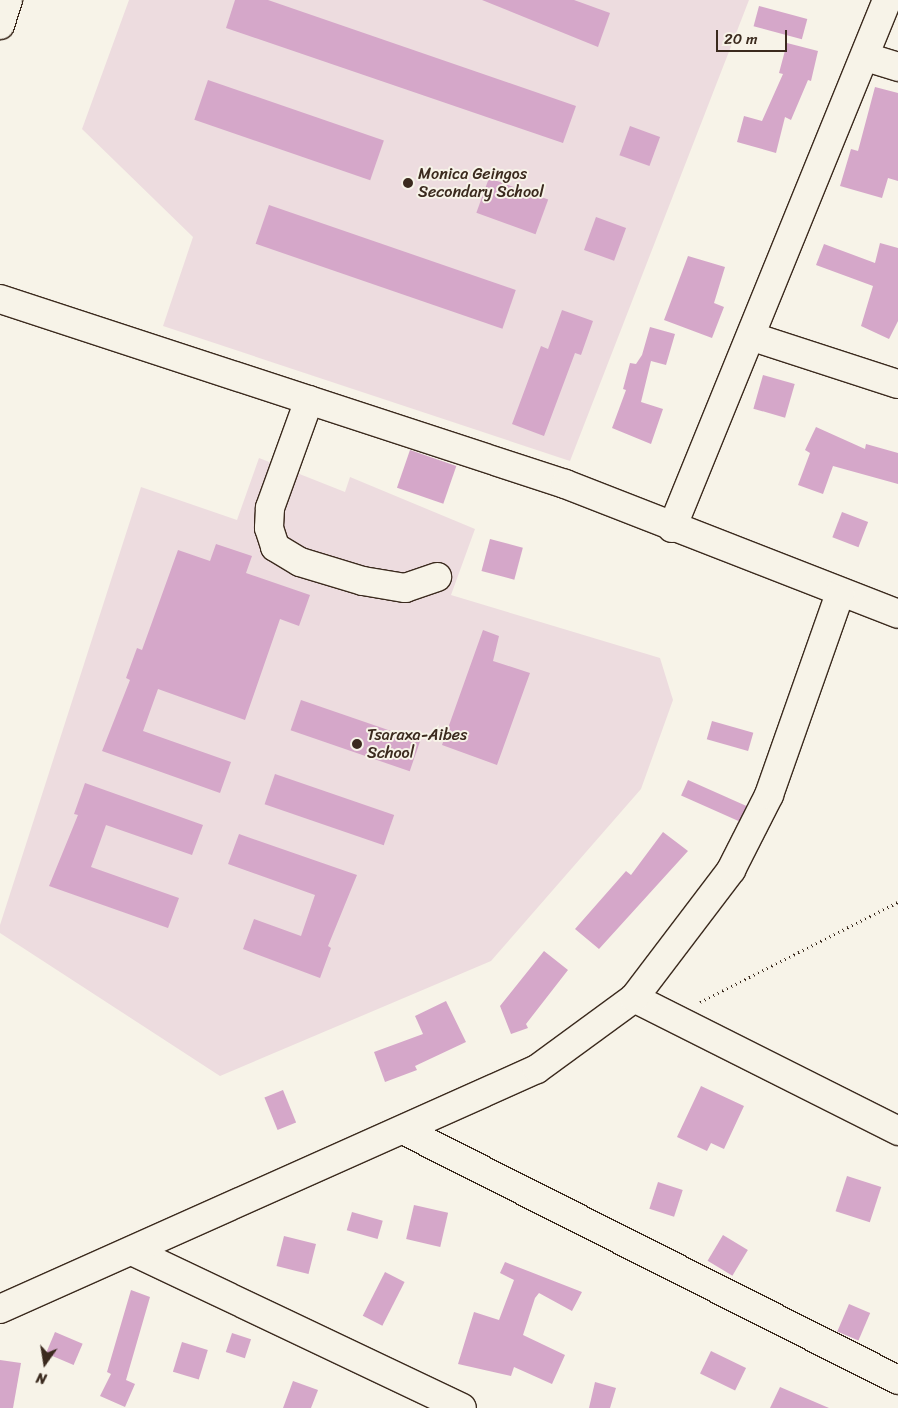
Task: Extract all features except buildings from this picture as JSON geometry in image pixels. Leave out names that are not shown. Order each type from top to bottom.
[{"type":"street","points":[[672,528],[753,337],[866,57],[887,0]]},
{"type":"street","points":[[866,57],[898,67]]},
{"type":"street","points":[[0,299],[565,484],[672,528],[898,614]]},
{"type":"street","points":[[753,337],[898,384]]},
{"type":"street","points":[[309,400],[270,508],[269,528],[275,547],[300,562],[363,581],[405,588],[437,577]]},
{"type":"street","points":[[0,1309],[405,1131],[537,1069],[634,998],[693,925],[744,845],[769,795],[840,593]]},
{"type":"street","points":[[634,998],[898,1131]]},
{"type":"street","points":[[405,1131],[898,1380]]},
{"type":"street","points":[[132,1251],[462,1408]]},
{"type":"path","points":[[670,1016],[898,902]]},
{"type":"shaded area","name":"Monica Geingos Secondary School","points":[[129,0],[749,0],[570,461],[163,326],[193,237],[82,129]]},
{"type":"shaded area","name":"Tsaraxa-Aibes School","points":[[259,458],[345,492],[350,477],[475,529],[451,595],[660,658],[673,700],[641,789],[491,961],[220,1076],[0,933],[0,925],[141,487],[237,520]]},
{"type":"place","name":"Monica Geingos Secondary School","points":[[408,183]]},
{"type":"place","name":"Tsaraxa-Aibes School","points":[[357,744]]}]
